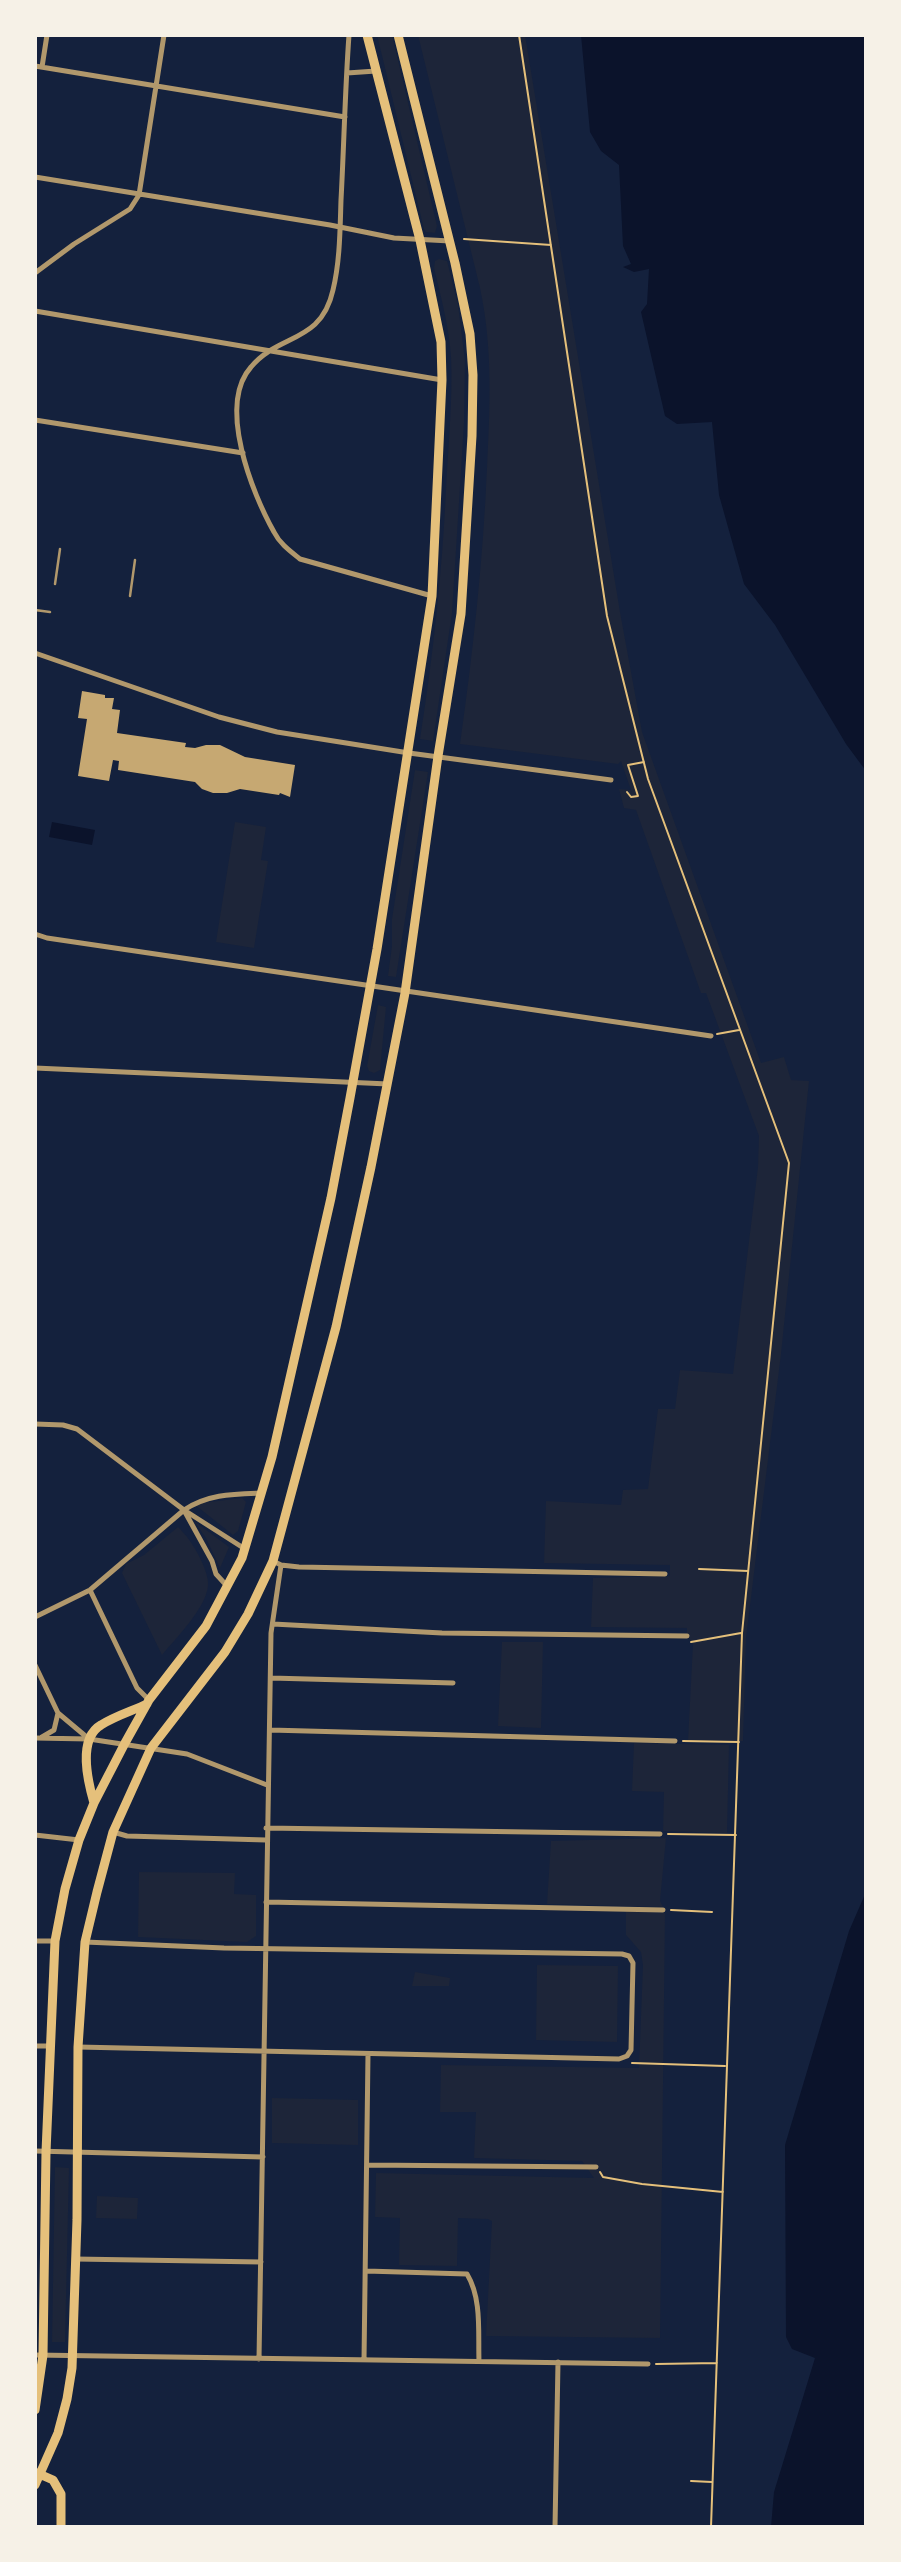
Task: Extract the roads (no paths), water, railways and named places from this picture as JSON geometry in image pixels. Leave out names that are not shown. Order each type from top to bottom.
[{"type":"main road","points":[[35,2410],[55,1941],[65,1888],[79,1840],[94,1803],[125,1743],[148,1702],[206,1626],[245,1549],[272,1457],[331,1198],[353,1083],[409,753],[432,596],[442,380],[441,342],[420,240],[367,35]]},
{"type":"main road","points":[[35,2485],[38,2473],[52,2450],[63,2417],[73,2356],[78,2047],[85,1942],[113,1832],[151,1748],[227,1648],[277,1563],[332,1342],[405,993],[461,614],[473,375],[470,334],[450,241],[399,37]]},
{"type":"main road","points":[[94,1803],[88,1775],[89,1739],[99,1725],[148,1702]]},
{"type":"main road","points":[[38,2473],[53,2480],[61,2494],[61,2527]]},
{"type":"street","points":[[47,35],[38,66],[345,117]]},
{"type":"street","points":[[35,273],[74,244],[130,209],[139,195],[164,35]]},
{"type":"street","points":[[349,35],[340,227],[329,304],[322,318],[309,331],[268,351],[250,368],[241,384],[235,415],[243,453],[275,534],[286,548],[300,559],[432,596]]},
{"type":"street","points":[[346,73],[376,71]]},
{"type":"street","points":[[35,177],[394,238],[450,241]]},
{"type":"street","points":[[35,311],[442,380]]},
{"type":"street","points":[[35,420],[243,453]]},
{"type":"street","points":[[35,653],[219,717],[277,732],[611,780]]},
{"type":"street","points":[[35,934],[405,993],[711,1036]]},
{"type":"street","points":[[35,1068],[388,1084]]},
{"type":"street","points":[[35,1424],[62,1425],[77,1429],[184,1510],[245,1549]]},
{"type":"street","points":[[35,1617],[90,1590],[184,1510],[202,1499],[229,1494],[261,1493]]},
{"type":"street","points":[[184,1510],[212,1560],[215,1574],[227,1586]]},
{"type":"street","points":[[259,2359],[266,1828],[277,1563],[665,1574]]},
{"type":"street","points":[[90,1590],[137,1688],[148,1702]]},
{"type":"street","points":[[273,1624],[442,1633],[687,1640]]},
{"type":"street","points":[[35,1665],[58,1713],[89,1739]]},
{"type":"street","points":[[271,1678],[453,1684]]},
{"type":"street","points":[[36,1738],[54,1730],[58,1713]]},
{"type":"street","points":[[270,1730],[675,1741]]},
{"type":"street","points":[[36,1738],[89,1739],[187,1754],[267,1785]]},
{"type":"street","points":[[266,1828],[660,1834]]},
{"type":"street","points":[[113,1832],[136,1837],[266,1840]]},
{"type":"street","points":[[35,1835],[79,1840]]},
{"type":"street","points":[[266,1902],[663,1910]]},
{"type":"street","points":[[35,1941],[55,1941]]},
{"type":"street","points":[[78,2047],[619,2059],[627,2056],[631,2047],[633,1963],[629,1956],[622,1954],[265,1949],[85,1942]]},
{"type":"street","points":[[35,2046],[50,2046]]},
{"type":"street","points":[[364,2360],[368,2054]]},
{"type":"street","points":[[35,2151],[263,2157]]},
{"type":"street","points":[[368,2165],[596,2167]]},
{"type":"street","points":[[75,2259],[261,2262]]},
{"type":"street","points":[[366,2271],[467,2274],[477,2298],[479,2361]]},
{"type":"street","points":[[39,2355],[648,2364]]},
{"type":"street","points":[[555,2527],[558,2362]]},
{"type":"lane","points":[[55,584],[60,549]]},
{"type":"lane","points":[[130,596],[135,561]]},
{"type":"lane","points":[[35,610],[50,612]]}]
